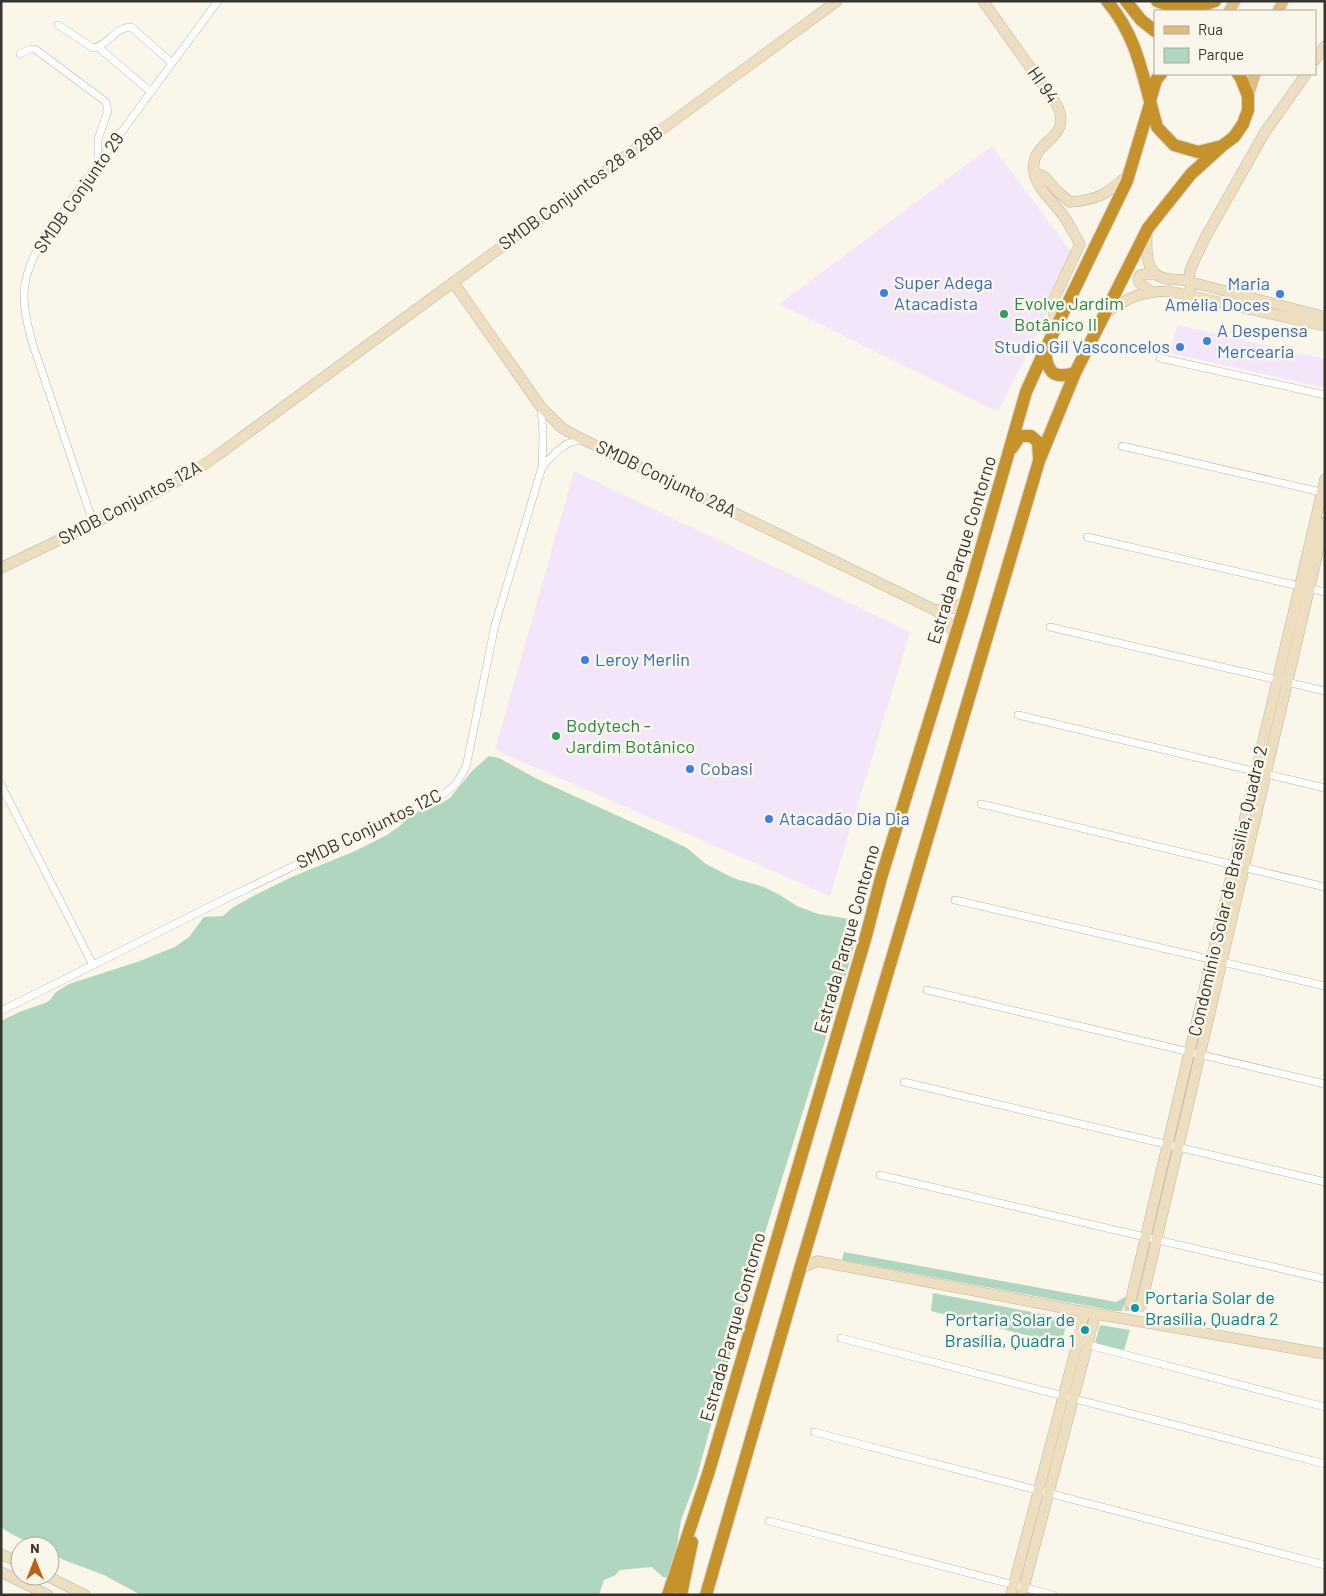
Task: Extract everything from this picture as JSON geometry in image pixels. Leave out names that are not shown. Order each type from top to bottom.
[{"type":"highway","points":[[1107,1],[1124,25],[1135,48],[1157,127],[1174,145],[1198,152],[1222,146]]},
{"type":"highway","points":[[1126,1],[1141,20],[1154,30]]},
{"type":"highway","points":[[1157,1],[1170,6],[1186,7],[1201,6],[1215,1]]},
{"type":"highway","name":"Estrada Parque Contorno","points":[[668,1595],[699,1500],[882,878],[966,601],[1026,392],[1130,174],[1156,80],[1160,75]]},
{"type":"highway","points":[[706,1595],[800,1269],[1039,461],[1075,373],[1148,228],[1191,174],[1234,137],[1243,124],[1248,110],[1248,96],[1239,75]]},
{"type":"highway","points":[[1045,350],[1046,364],[1054,374],[1064,376],[1075,373]]},
{"type":"highway","points":[[1009,454],[1020,436],[1031,436],[1038,442],[1039,461]]},
{"type":"highway","points":[[698,1595],[710,1557],[733,1498]]},
{"type":"highway","points":[[681,1595],[699,1500]]},
{"type":"main road","points":[[1248,96],[1255,75]]},
{"type":"street","name":"SMDB Conjunto 29","points":[[93,522],[25,319],[23,299],[25,279],[34,255],[44,237],[218,1]]},
{"type":"street","name":"SMDB Conjuntos 28 a 28B","points":[[326,376],[837,1]]},
{"type":"street","name":"HI 94","points":[[983,1],[1061,113],[1062,122],[1059,130],[1037,152],[1034,158],[1034,172]]},
{"type":"street","points":[[58,25],[93,48],[98,47],[125,27],[131,27],[172,63]]},
{"type":"street","points":[[1316,59],[1325,46]]},
{"type":"street","points":[[98,47],[151,92]]},
{"type":"street","points":[[20,54],[30,49],[38,51],[106,102],[108,111],[98,139],[98,164]]},
{"type":"street","points":[[1188,295],[1191,287],[1189,282],[1190,270],[1205,238],[1265,132],[1305,75]]},
{"type":"street","points":[[1034,172],[1046,177],[1057,191],[1070,202],[1087,201],[1098,197],[1130,174]]},
{"type":"street","points":[[1034,172],[1037,182],[1062,214],[1080,244],[1054,299],[1054,332]]},
{"type":"street","points":[[1148,228],[1148,260],[1151,269],[1162,278],[1189,282],[1325,317]]},
{"type":"street","points":[[1151,291],[1139,283],[1138,279],[1140,275],[1156,274]]},
{"type":"street","name":"SMDB Conjunto 28A","points":[[453,282],[541,407],[562,428],[935,610]]},
{"type":"street","points":[[1104,315],[1128,298],[1151,291],[1169,291],[1325,326]]},
{"type":"street","points":[[1160,358],[1325,395]]},
{"type":"street","name":"SMDB Conjuntos 12A","points":[[1,568],[152,495],[193,472],[326,376]]},
{"type":"street","name":"SMDB Conjuntos 12C","points":[[1,1011],[410,811],[445,793],[456,784],[466,767],[495,625],[542,467],[543,434],[541,407]]},
{"type":"street","name":"SMDB Conjuntos 12C","points":[[542,467],[564,445],[573,441],[589,442]]},
{"type":"street","points":[[1122,446],[1323,493]]},
{"type":"street","name":"Condomínio Solar de Brasilia, Quadra 2","points":[[1140,1310],[1178,1147],[1195,1054],[1304,587],[1325,479]]},
{"type":"street","name":"Condomínio Solar de Brasilia, Quadra 2","points":[[1304,587],[1325,522]]},
{"type":"street","points":[[1087,536],[1325,592]]},
{"type":"street","points":[[935,610],[954,608],[966,601]]},
{"type":"street","points":[[935,610],[949,623],[954,636]]},
{"type":"street","points":[[1050,627],[1325,691]]},
{"type":"street","points":[[1018,715],[1325,788]]},
{"type":"street","points":[[1,785],[93,965]]},
{"type":"street","points":[[981,804],[1325,887]]},
{"type":"street","points":[[955,900],[1325,986]]},
{"type":"street","points":[[927,990],[1325,1084]]},
{"type":"street","name":"Condomínio Solar de Brasilia, Quadra 2","points":[[1129,1308],[1168,1144],[1195,1054]]},
{"type":"street","points":[[904,1082],[1325,1182]]},
{"type":"street","points":[[880,1175],[1325,1279]]},
{"type":"street","points":[[806,1249],[817,1261]]},
{"type":"street","points":[[800,1269],[817,1261],[1090,1313],[1129,1308],[1325,1354]]},
{"type":"street","points":[[1129,1308],[1140,1310]]},
{"type":"street","points":[[1018,1590],[1090,1313]]},
{"type":"street","points":[[1085,1332],[1325,1407]]},
{"type":"street","points":[[841,1338],[1325,1464]]},
{"type":"street","points":[[814,1432],[1325,1565]]},
{"type":"street","points":[[769,1521],[1018,1590],[1053,1595]]},
{"type":"street","points":[[1,1572],[48,1595]]},
{"type":"street","points":[[60,1582],[85,1595]]},
{"type":"shaded area","points":[[992,146],[1075,257],[998,412],[779,304]]},
{"type":"shaded area","points":[[1177,325],[1325,359],[1325,388],[1170,353]]},
{"type":"shaded area","points":[[574,471],[910,632],[830,896],[495,750]]},
{"type":"green space","points":[[489,756],[499,758],[539,780],[687,848],[706,864],[733,878],[764,887],[797,906],[818,914],[850,919],[855,931],[850,962],[753,1271],[696,1480],[681,1520],[672,1578],[663,1577],[652,1567],[620,1570],[614,1576],[604,1580],[599,1595],[141,1595],[104,1575],[60,1558],[60,1536],[16,1536],[1,1527],[1,1021],[19,1012],[45,1003],[56,992],[69,984],[137,962],[175,947],[189,937],[204,917],[223,916],[232,908],[255,895],[387,835],[409,817],[450,798],[472,771]]},
{"type":"green space","points":[[844,1252],[1116,1302],[1127,1296],[1122,1311],[1115,1311],[842,1260]]},
{"type":"green space","points":[[933,1293],[1068,1319],[1061,1344],[931,1311]]},
{"type":"green space","points":[[1100,1325],[1130,1330],[1124,1350],[1095,1343]]},
{"type":"tunnel","points":[[1129,1311],[1130,1303]]},
{"type":"place","name":"Super Adega Atacadista","points":[[884,293]]},
{"type":"place","name":"Maria Amélia Doces","points":[[1280,294]]},
{"type":"place","name":"Evolve Jardim Botânico II","points":[[1004,314]]},
{"type":"place","name":"A Despensa Mercearia","points":[[1207,341]]},
{"type":"place","name":"Studio Gil Vasconcelos","points":[[1180,347]]},
{"type":"place","name":"Leroy Merlin","points":[[585,660]]},
{"type":"place","name":"Bodytech - Jardim Botânico","points":[[556,736]]},
{"type":"place","name":"Cobasi","points":[[690,769]]},
{"type":"place","name":"Atacadão Dia Dia","points":[[769,819]]},
{"type":"place","name":"Portaria Solar de Brasília, Quadra 2","points":[[1135,1308]]},
{"type":"place","name":"Portaria Solar de Brasília, Quadra 1","points":[[1085,1330]]}]
